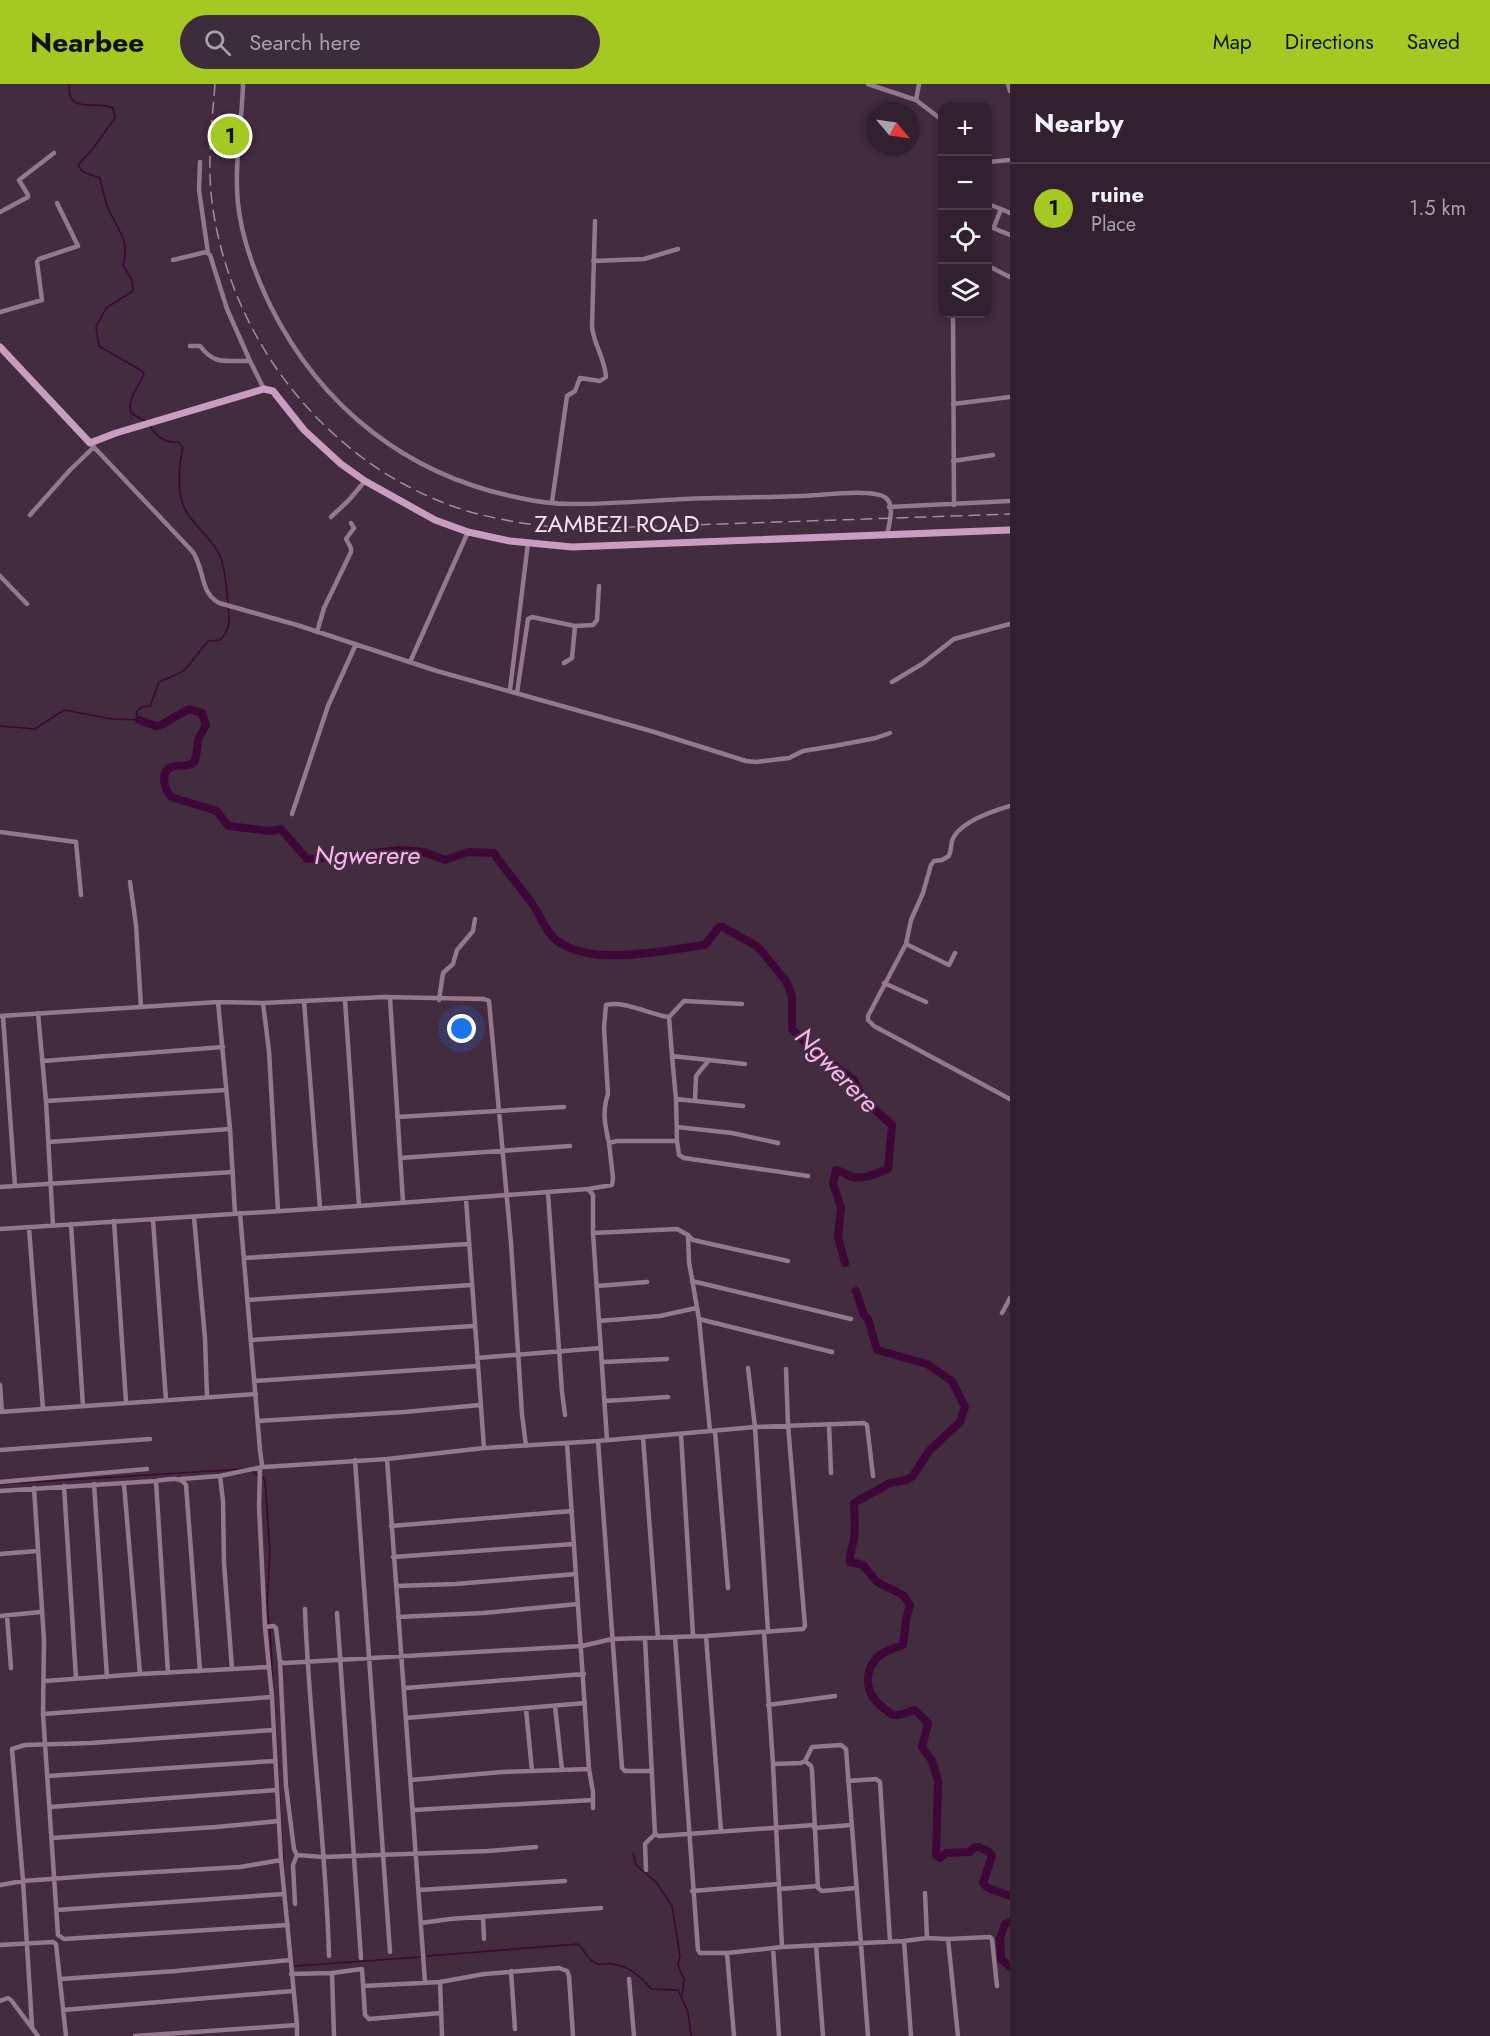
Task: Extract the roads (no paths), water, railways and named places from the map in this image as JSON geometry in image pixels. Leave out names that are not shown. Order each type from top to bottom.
[{"type":"main road","points":[[0,347],[92,445],[147,424],[264,389]]},
{"type":"main road","name":"ZAMBEZI ROAD","points":[[264,389],[273,391],[321,446],[365,481],[435,520],[468,532],[572,548],[1010,530]]},
{"type":"street","points":[[243,84],[237,181],[243,229],[255,270],[265,295],[299,356],[342,408],[374,434],[401,452],[442,473],[488,491],[524,499],[574,504],[866,493],[886,498],[891,518],[887,536]]},
{"type":"street","points":[[869,84],[916,100],[938,116]]},
{"type":"street","points":[[916,100],[919,84]]},
{"type":"street","points":[[1008,84],[1010,91]]},
{"type":"street","points":[[0,212],[28,197],[18,180],[54,153]]},
{"type":"street","points":[[992,162],[1010,160]]},
{"type":"street","points":[[200,162],[199,190],[208,253],[219,289],[264,389]]},
{"type":"street","points":[[0,312],[42,300],[37,262],[39,259],[78,246],[57,203]]},
{"type":"street","points":[[992,206],[1010,213]]},
{"type":"street","points":[[1000,209],[994,227],[1010,235]]},
{"type":"street","points":[[552,502],[567,396],[575,391],[580,378],[600,381],[606,377],[604,363],[593,334],[595,220]]},
{"type":"street","points":[[593,261],[644,259],[678,249]]},
{"type":"street","points":[[173,260],[208,253]]},
{"type":"street","points":[[992,268],[1010,277]]},
{"type":"street","points":[[953,318],[954,505]]},
{"type":"street","points":[[190,346],[200,346],[208,356],[214,359],[250,361]]},
{"type":"street","points":[[953,404],[1010,397]]},
{"type":"street","points":[[30,515],[92,445],[193,552],[200,564],[209,597],[219,603],[410,662],[756,762],[789,758],[803,751],[866,740],[890,733]]},
{"type":"street","points":[[953,461],[993,455]]},
{"type":"street","points":[[331,517],[365,481]]},
{"type":"street","points":[[890,507],[1010,501]]},
{"type":"street","points":[[317,632],[324,608],[351,552],[346,539],[354,528],[351,523]]},
{"type":"street","points":[[410,662],[468,532]]},
{"type":"street","points":[[510,690],[528,543]]},
{"type":"street","points":[[0,576],[27,604]]},
{"type":"street","points":[[517,693],[528,619],[532,617],[575,626],[593,625],[597,622],[599,586]]},
{"type":"street","points":[[892,682],[922,664],[954,639],[1010,624]]},
{"type":"street","points":[[564,663],[570,662],[572,658],[575,626]]},
{"type":"street","points":[[292,814],[328,706],[356,644]]},
{"type":"street","points":[[1010,806],[981,816],[965,827],[952,842],[949,856],[934,861],[931,865],[911,920],[906,944],[869,1011],[868,1020],[1010,1099]]},
{"type":"street","points":[[0,832],[76,842],[81,895]]},
{"type":"street","points":[[130,882],[136,926],[141,1007]]},
{"type":"street","points":[[439,1000],[443,973],[453,964],[457,950],[473,931],[475,919]]},
{"type":"street","points":[[906,944],[949,966],[956,953]]},
{"type":"street","points":[[884,983],[926,1002]]},
{"type":"street","points":[[390,998],[403,1202]]},
{"type":"street","points":[[15,1186],[2,1016],[218,1002],[263,1003],[390,998],[483,999],[489,1001],[500,1111],[526,1446]]},
{"type":"street","points":[[345,1000],[359,1206]]},
{"type":"street","points":[[304,1001],[320,1208]]},
{"type":"street","points":[[742,1004],[684,1001],[669,1017],[679,1155],[684,1158],[808,1176]]},
{"type":"street","points":[[218,1002],[262,1467],[259,1506],[265,1627],[272,1697],[280,1860],[297,2036]]},
{"type":"street","points":[[263,1003],[270,1061],[278,1211]]},
{"type":"street","points":[[0,1230],[466,1199],[608,1187],[613,1182],[609,1143],[604,1124],[608,1094],[604,1028],[606,1005],[632,1007],[669,1017]]},
{"type":"street","points":[[38,1013],[52,1182],[53,1226]]},
{"type":"street","points":[[43,1061],[223,1047]]},
{"type":"street","points":[[672,1056],[745,1064]]},
{"type":"street","points":[[694,1101],[696,1076],[710,1060]]},
{"type":"street","points":[[46,1101],[226,1090]]},
{"type":"street","points":[[676,1099],[743,1106]]},
{"type":"street","points":[[397,1117],[564,1107]]},
{"type":"street","points":[[677,1127],[732,1133],[778,1143]]},
{"type":"street","points":[[49,1142],[230,1129]]},
{"type":"street","points":[[609,1143],[617,1141],[677,1142]]},
{"type":"street","points":[[400,1158],[570,1146]]},
{"type":"street","points":[[0,1187],[233,1172]]},
{"type":"street","points":[[588,1189],[592,1194],[608,1440]]},
{"type":"street","points":[[548,1193],[565,1415]]},
{"type":"street","points":[[466,1199],[484,1448]]},
{"type":"street","points":[[194,1216],[205,1338],[207,1397]]},
{"type":"street","points":[[153,1220],[166,1400]]},
{"type":"street","points":[[114,1221],[126,1402]]},
{"type":"street","points":[[71,1224],[83,1406]]},
{"type":"street","points":[[29,1228],[43,1409]]},
{"type":"street","points":[[593,1233],[677,1229],[693,1240],[788,1261]]},
{"type":"street","points":[[688,1235],[692,1281],[713,1431],[728,1588]]},
{"type":"street","points":[[244,1258],[468,1244]]},
{"type":"street","points":[[692,1281],[851,1318]]},
{"type":"street","points":[[597,1286],[646,1282]]},
{"type":"street","points":[[248,1300],[471,1285]]},
{"type":"street","points":[[1002,1313],[1010,1298]]},
{"type":"street","points":[[599,1321],[660,1316],[696,1308]]},
{"type":"street","points":[[699,1319],[832,1352]]},
{"type":"street","points":[[251,1340],[474,1326]]},
{"type":"street","points":[[477,1358],[601,1348]]},
{"type":"street","points":[[603,1362],[667,1359]]},
{"type":"street","points":[[254,1381],[478,1366]]},
{"type":"street","points":[[748,1368],[755,1427],[782,1947]]},
{"type":"street","points":[[280,1662],[307,1663],[582,1646],[612,1640],[800,1630],[805,1626],[788,1425],[786,1369]]},
{"type":"street","points":[[0,1384],[1,1412],[256,1394]]},
{"type":"street","points":[[605,1401],[668,1396]]},
{"type":"street","points":[[258,1421],[480,1405]]},
{"type":"street","points":[[830,1424],[831,1473]]},
{"type":"street","points":[[0,1491],[220,1476],[262,1467],[387,1459],[484,1448],[598,1441],[755,1427],[830,1424],[867,1425],[873,1476]]},
{"type":"street","points":[[681,1434],[693,1636]]},
{"type":"street","points":[[643,1437],[658,1638]]},
{"type":"street","points":[[0,1450],[150,1439]]},
{"type":"street","points":[[598,1441],[622,1768],[625,1771],[652,1771]]},
{"type":"street","points":[[567,1443],[592,1808]]},
{"type":"street","points":[[387,1459],[425,1982]]},
{"type":"street","points":[[355,1460],[390,1952]]},
{"type":"street","points":[[0,1482],[147,1469]]},
{"type":"street","points":[[220,1476],[232,1669]]},
{"type":"street","points":[[182,1479],[186,1485],[200,1671]]},
{"type":"street","points":[[156,1481],[168,1673]]},
{"type":"street","points":[[94,1484],[107,1677]]},
{"type":"street","points":[[124,1484],[140,1674]]},
{"type":"street","points":[[64,1486],[76,1678]]},
{"type":"street","points":[[34,1488],[45,1681],[43,1714],[58,1935],[64,1939],[288,1925]]},
{"type":"street","points":[[391,1526],[572,1511]]},
{"type":"street","points":[[393,1557],[574,1544]]},
{"type":"street","points":[[0,1554],[37,1551]]},
{"type":"street","points":[[396,1586],[455,1584],[576,1574]]},
{"type":"street","points":[[398,1617],[483,1613],[578,1604]]},
{"type":"street","points":[[305,1609],[329,1956]]},
{"type":"street","points":[[0,1616],[41,1612]]},
{"type":"street","points":[[337,1613],[361,1958]]},
{"type":"street","points":[[7,1616],[11,1668]]},
{"type":"street","points":[[265,1627],[274,1626],[276,1628],[280,1662],[286,1786],[294,1849],[297,1855],[293,1865],[295,1904]]},
{"type":"street","points":[[706,1636],[721,1831]]},
{"type":"street","points":[[675,1637],[698,1950],[702,1954],[727,1953],[782,1947],[927,1938],[992,1937],[997,1986]]},
{"type":"street","points":[[645,1639],[655,1834],[645,1844],[646,1870]]},
{"type":"street","points":[[45,1681],[268,1667]]},
{"type":"street","points":[[405,1688],[584,1674]]},
{"type":"street","points":[[768,1705],[835,1696]]},
{"type":"street","points":[[43,1714],[272,1697]]},
{"type":"street","points":[[406,1718],[585,1704]]},
{"type":"street","points":[[555,1706],[562,1770]]},
{"type":"street","points":[[526,1709],[532,1771]]},
{"type":"street","points":[[32,2026],[12,1749],[25,1744],[45,1745],[273,1730]]},
{"type":"street","points":[[805,1761],[812,1747],[844,1746],[868,2036]]},
{"type":"street","points":[[48,1776],[274,1761]]},
{"type":"street","points":[[773,1764],[805,1761],[812,1770],[818,1886],[822,1891],[856,1888]]},
{"type":"street","points":[[411,1780],[589,1769]]},
{"type":"street","points":[[848,1781],[876,1779],[880,1782],[890,1941]]},
{"type":"street","points":[[50,1807],[277,1790]]},
{"type":"street","points":[[413,1810],[592,1800]]},
{"type":"street","points":[[52,1838],[279,1821]]},
{"type":"street","points":[[655,1834],[659,1836],[776,1827],[851,1825]]},
{"type":"street","points":[[297,1855],[354,1856],[536,1847]]},
{"type":"street","points":[[0,1885],[23,1881],[212,1869],[280,1860]]},
{"type":"street","points":[[419,1890],[565,1881]]},
{"type":"street","points":[[692,1891],[818,1886]]},
{"type":"street","points":[[925,1893],[927,1938]]},
{"type":"street","points":[[57,1910],[284,1894]]},
{"type":"street","points":[[421,1923],[601,1908]]},
{"type":"street","points":[[483,1917],[484,1939]]},
{"type":"street","points":[[948,1939],[958,2036]]},
{"type":"street","points":[[904,1941],[911,2036]]},
{"type":"street","points":[[0,1946],[56,1944],[66,2036]]},
{"type":"street","points":[[816,1945],[823,2036]]},
{"type":"street","points":[[772,1948],[779,2036]]},
{"type":"street","points":[[727,1953],[734,2036]]},
{"type":"street","points":[[61,1978],[176,1971],[290,1960]]},
{"type":"street","points":[[363,1986],[440,1982],[456,1977],[559,1968],[567,1971],[569,1976],[573,2036]]},
{"type":"street","points":[[291,1974],[332,1973],[362,1969],[365,2015],[369,2019],[441,2013]]},
{"type":"street","points":[[511,1971],[515,2029]]},
{"type":"street","points":[[332,1973],[334,2036]]},
{"type":"street","points":[[630,1978],[634,2036]]},
{"type":"street","points":[[440,1982],[442,2036]]},
{"type":"street","points":[[63,2010],[292,1991]]},
{"type":"street","points":[[0,2001],[8,1998],[11,2000],[38,2036]]},
{"type":"street","points":[[135,2036],[297,2025]]},
{"type":"waterway","name":"Ngwerere","points":[[69,84],[72,100],[77,103],[113,108],[115,118],[78,165],[83,172],[100,178],[107,206],[124,241],[123,265],[132,280],[133,291],[106,308],[96,327],[99,346],[144,374],[132,397],[130,408],[131,413],[145,421]]},
{"type":"waterway","name":"Ngwerere","points":[[150,426],[162,438],[178,442],[183,447],[179,479],[183,504],[190,517],[220,556],[225,573],[228,603]]},
{"type":"waterway","name":"Ngwerere","points":[[139,720],[136,712],[141,707],[150,706],[159,682],[184,671],[208,641],[220,640],[226,633],[228,607]]},
{"type":"waterway","name":"Ngwerere","points":[[139,720],[156,726],[189,709],[202,713],[206,725],[198,741],[194,762],[190,765],[171,767],[165,773],[164,782],[171,797],[217,811],[228,826],[270,831],[281,829],[307,859],[400,850],[424,852],[445,860],[468,852],[494,853],[533,905],[552,936],[571,948],[608,955],[649,953],[705,945],[719,927],[723,927],[758,947],[786,981],[792,996],[792,1029],[814,1051],[854,1080],[863,1099],[892,1125],[888,1169],[860,1178],[836,1170],[833,1183],[841,1208],[838,1237],[845,1263]]},
{"type":"waterway","points":[[0,726],[35,729],[64,710],[112,719],[139,720]]},
{"type":"waterway","name":"Ngwerere","points":[[856,1291],[864,1315],[868,1319],[877,1350],[927,1364],[952,1381],[965,1407],[960,1422],[929,1451],[913,1476],[890,1483],[854,1503],[855,1534],[850,1562],[863,1565],[877,1582],[903,1595],[910,1605],[903,1645],[884,1653],[875,1660],[869,1672],[868,1685],[876,1702],[893,1715],[915,1710],[928,1723],[922,1747],[932,1761],[938,1781],[936,1855],[940,1858],[946,1853],[970,1852],[973,1848],[979,1847],[989,1852],[992,1856],[983,1883],[988,1888],[1010,1896]]},
{"type":"waterway","points":[[1,1484],[245,1469]]},
{"type":"waterway","points":[[253,1472],[257,1475]]},
{"type":"waterway","points":[[263,1478],[270,1551],[267,1606],[269,1624]]},
{"type":"waterway","points":[[270,1629],[273,1687]]},
{"type":"waterway","points":[[274,1701],[284,1873]]},
{"type":"waterway","points":[[633,1853],[636,1865],[656,1882],[672,1906],[680,1956],[678,1965],[684,1979],[682,1996]]},
{"type":"waterway","name":"Ngwerere","points":[[1010,1922],[1005,1924],[1000,1938],[1001,1959],[1010,1967]]},
{"type":"waterway","points":[[427,1956],[578,1944],[595,1963],[618,1965],[629,1969],[651,1989],[678,1990],[688,2012],[691,2036]]},
{"type":"waterway","points":[[292,1964],[295,1966],[421,1957]]},
{"type":"railway","points":[[215,84],[210,158],[212,202],[222,253],[240,303],[264,349],[294,392],[330,430],[370,463],[415,490],[478,514],[576,529],[1010,514]]},
{"type":"place","name":"ruine","points":[[230,136]]}]
